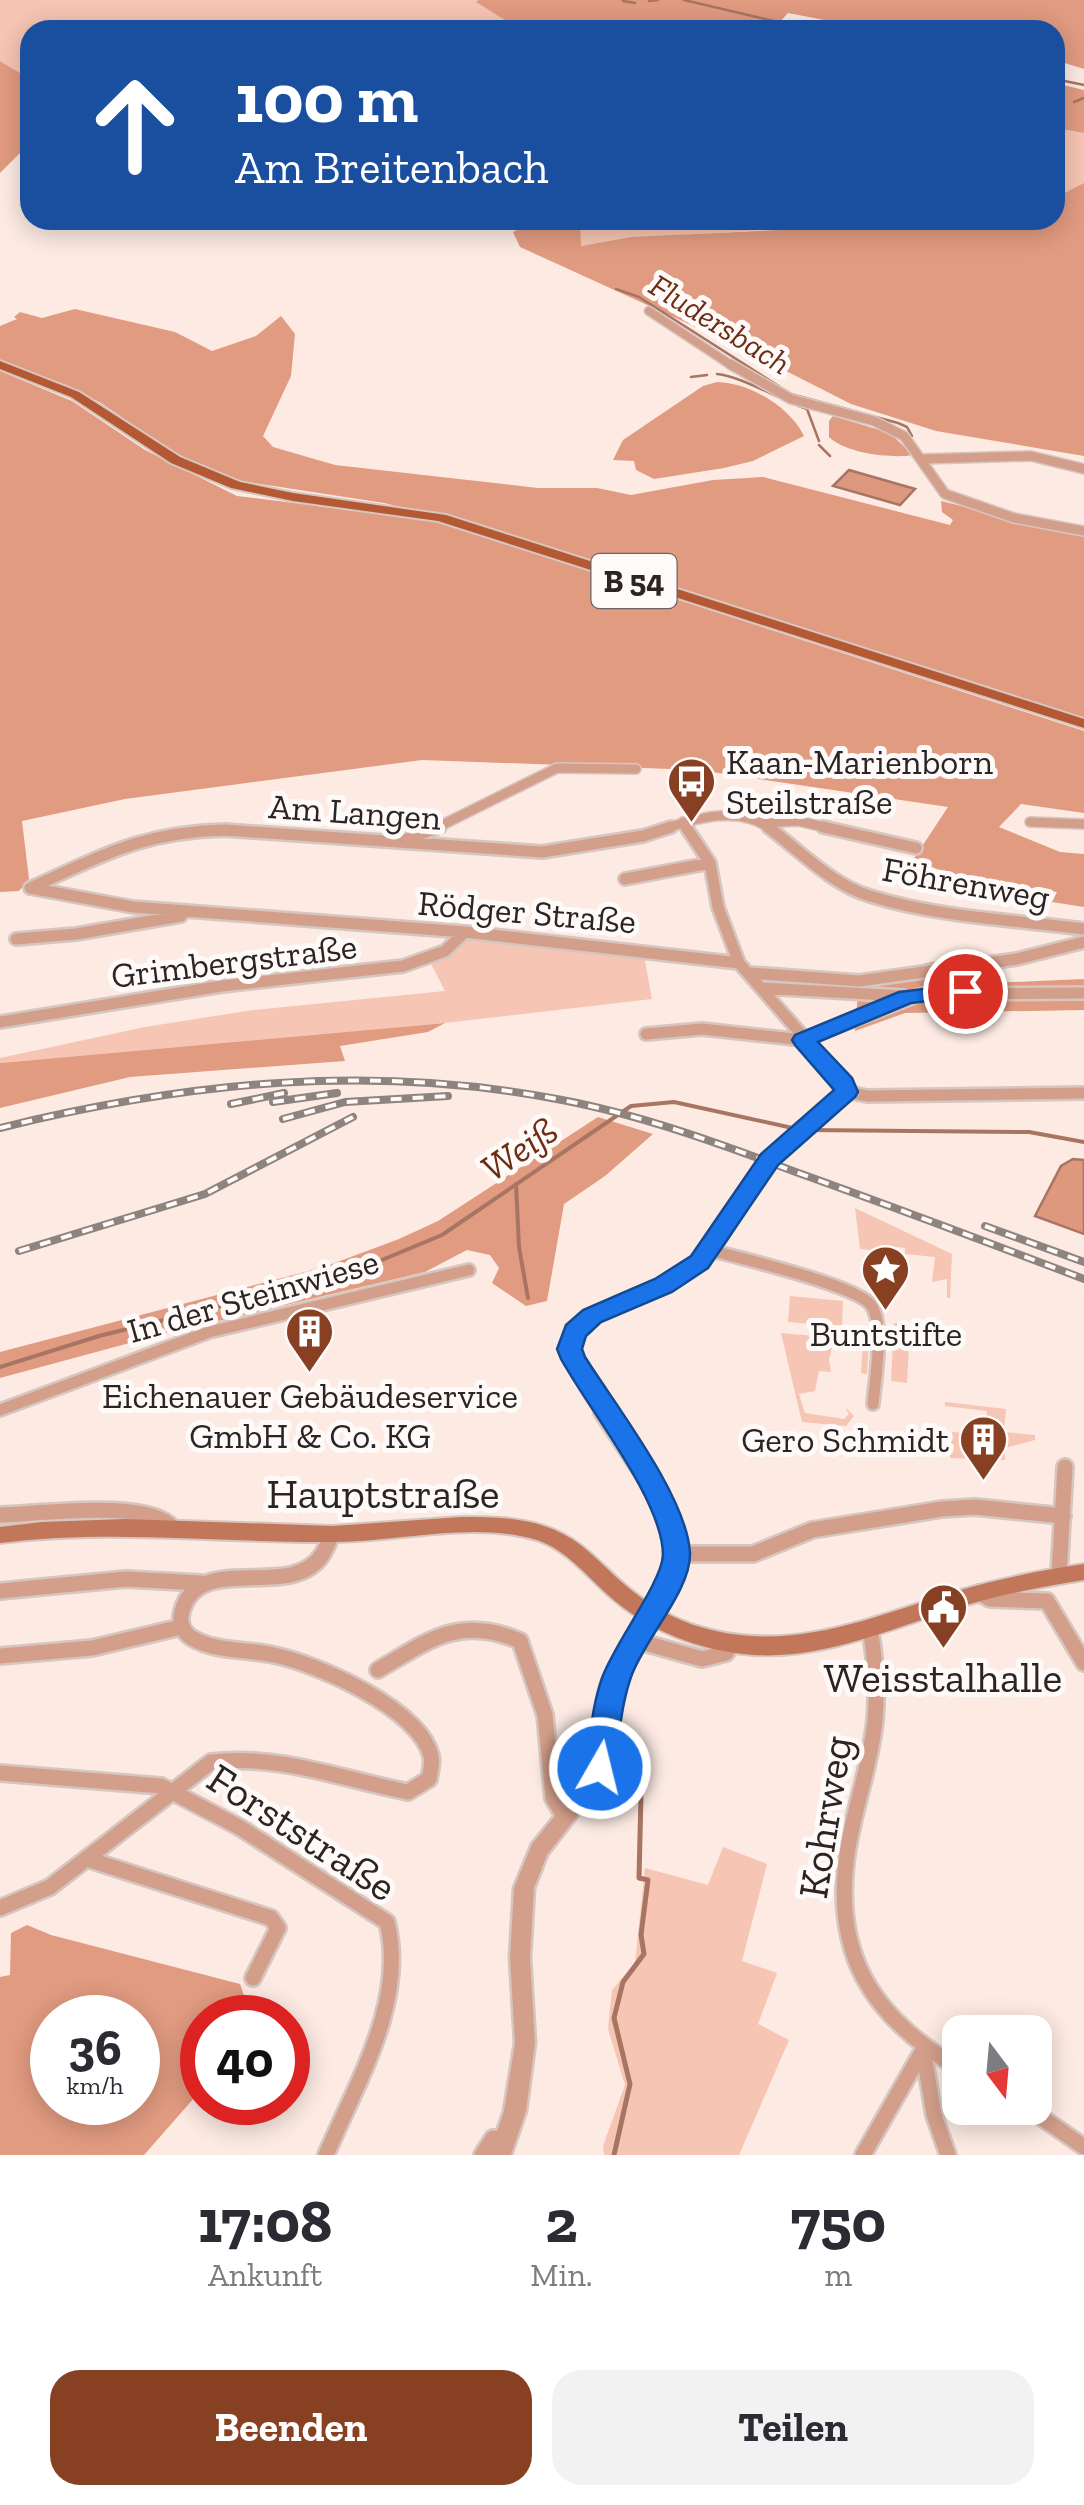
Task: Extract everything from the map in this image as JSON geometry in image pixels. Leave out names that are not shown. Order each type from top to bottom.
[{"type":"main road","name":"B 54","points":[[0,365],[82,398],[179,463],[212,478],[245,487],[394,507],[440,518],[1084,724]]},
{"type":"main road","name":"Hauptstraße","points":[[0,1535],[88,1525],[332,1534],[488,1526],[537,1532],[572,1551],[648,1615],[669,1626],[732,1644],[771,1647],[811,1644],[979,1593],[1084,1572]]},
{"type":"street","points":[[649,311],[764,386],[791,399],[874,421],[904,436],[940,490],[961,501],[1014,518],[1084,531]]},
{"type":"street","points":[[922,459],[1031,456],[1084,469]]},
{"type":"street","points":[[400,842],[504,796],[541,772],[557,768],[636,769]]},
{"type":"street","name":"Föhrenweg","points":[[683,822],[720,816],[763,823],[839,880],[868,896],[932,909],[1084,929]]},
{"type":"street","points":[[683,822],[710,863],[718,907],[738,964],[844,1083],[846,1092]]},
{"type":"street","name":"Am Langen","points":[[30,888],[136,840],[178,832],[225,830],[562,851],[642,836],[683,822]]},
{"type":"street","points":[[763,823],[798,822],[916,848]]},
{"type":"street","points":[[1030,822],[1084,824]]},
{"type":"street","points":[[624,878],[710,863]]},
{"type":"street","name":"Rödger Straße","points":[[30,888],[133,907],[465,932],[738,964]]},
{"type":"street","points":[[16,939],[76,934],[189,912]]},
{"type":"street","name":"Grimbergstraße","points":[[0,1022],[222,986],[403,966],[432,959],[455,946],[465,932]]},
{"type":"street","points":[[750,973],[860,981],[1017,959],[1084,942]]},
{"type":"street","points":[[762,988],[907,997],[965,991],[1084,993]]},
{"type":"street","points":[[646,1034],[702,1029],[803,1040],[907,997]]},
{"type":"street","points":[[482,2155],[493,2138],[504,2147],[521,2085],[525,2043],[520,1943],[524,1888],[539,1850],[596,1779],[616,1679],[634,1640],[671,1580],[676,1554],[666,1509],[578,1368],[570,1341],[592,1316],[686,1274],[710,1250],[764,1169],[808,1123],[846,1092],[867,1096],[1084,1093]]},
{"type":"street","points":[[710,1250],[845,1289],[870,1303],[878,1324],[872,1404]]},
{"type":"street","name":"In der Steinwiese","points":[[0,1410],[209,1332],[468,1270]]},
{"type":"street","points":[[1060,1575],[1065,1467]]},
{"type":"street","points":[[676,1554],[753,1554],[812,1530],[942,1509],[1062,1516]]},
{"type":"street","points":[[0,1515],[122,1511],[163,1517],[172,1527]]},
{"type":"street","points":[[0,1591],[77,1582],[180,1580],[201,1584],[294,1574],[320,1560],[332,1534]]},
{"type":"street","points":[[0,1908],[50,1887],[211,1762],[230,1758],[296,1763],[408,1792],[429,1779],[434,1764],[417,1731],[369,1694],[289,1658],[189,1637],[181,1626],[181,1610],[189,1591],[201,1584]]},
{"type":"street","points":[[979,1593],[990,1599],[1047,1601],[1084,1663]]},
{"type":"street","points":[[0,1656],[54,1654],[138,1640],[181,1626]]},
{"type":"street","name":"Kohrweg","points":[[870,1628],[877,1686],[875,1721],[848,1852],[844,1923],[857,1968],[874,2000],[898,2030],[942,2060]]},
{"type":"street","points":[[378,1670],[441,1633],[496,1630],[520,1640],[534,1674],[547,1725],[553,1805],[565,1818]]},
{"type":"street","points":[[634,1640],[702,1659],[726,1653],[732,1644]]},
{"type":"street","name":"Forststraße","points":[[0,1773],[161,1786],[252,1834],[375,1910],[393,1934],[394,1976],[386,2007],[326,2155]]},
{"type":"street","points":[[86,1859],[271,1918],[278,1928],[253,1978]]},
{"type":"street","points":[[862,2155],[923,2050]]},
{"type":"street","points":[[923,2050],[934,2115],[948,2155]]},
{"type":"street","points":[[1052,2125],[1084,2147]]},
{"type":"shaded area","points":[[0,0],[479,0],[505,20],[20,20],[20,73],[0,61]]},
{"type":"shaded area","points":[[1084,0],[1084,69],[1065,63],[1065,20],[824,20],[788,13],[782,20],[505,20],[476,2]]},
{"type":"shaded area","points":[[0,61],[20,73],[20,153],[0,173]]},
{"type":"shaded area","points":[[1065,85],[1084,90],[1084,133],[1065,130]]},
{"type":"shaded area","points":[[1065,130],[1084,133],[1084,184],[1065,193]]},
{"type":"shaded area","points":[[1084,183],[1084,456],[936,431],[851,404],[735,345],[520,247],[513,232],[580,230],[581,246],[632,237],[781,230],[1065,230],[1065,193]]},
{"type":"shaded area","points":[[580,230],[761,230],[655,237],[580,246]]},
{"type":"shaded area","points":[[75,309],[175,332],[212,351],[256,336],[281,316],[295,334],[291,376],[263,436],[273,447],[335,465],[538,488],[597,488],[631,495],[713,480],[763,477],[950,525],[953,520],[942,512],[941,501],[1084,536],[1084,720],[464,523],[384,503],[235,480],[181,458],[101,403],[66,385],[0,361],[0,326],[17,319],[14,317],[20,312],[42,318]]},
{"type":"shaded area","points":[[0,371],[72,401],[145,450],[237,496],[431,520],[1084,731],[1084,813],[1021,804],[999,827],[1060,852],[1084,854],[1084,907],[1052,902],[1057,892],[961,878],[913,860],[948,807],[698,770],[422,760],[125,799],[22,821],[29,879],[19,891],[0,892]]},
{"type":"shaded area","points":[[730,383],[767,398],[789,415],[804,436],[753,461],[654,479],[636,470],[634,461],[613,460],[623,440],[703,386]]},
{"type":"shaded area","points":[[833,416],[890,433],[913,455],[869,453],[836,443],[829,437]]},
{"type":"shaded area","points":[[849,470],[915,489],[900,505],[833,486]]},
{"type":"shaded area","points":[[448,926],[642,945],[652,999],[445,1023],[0,1063],[0,1058],[145,1027],[253,1010],[445,991],[427,956],[444,948]]},
{"type":"shaded area","points":[[982,958],[991,983],[1084,979],[1084,1010],[905,1013],[855,1031],[859,978],[932,962]]},
{"type":"shaded area","points":[[445,1023],[428,1032],[340,1046],[345,1061],[130,1077],[0,1108],[0,1063]]},
{"type":"shaded area","points":[[598,1117],[653,1134],[605,1176],[564,1204],[547,1301],[526,1306],[492,1283],[499,1268],[490,1255],[467,1250],[425,1272],[159,1335],[0,1378],[0,1352],[324,1267],[399,1239],[438,1221]]},
{"type":"shaded area","points":[[1073,1159],[1084,1160],[1084,1234],[1035,1216],[1061,1166]]},
{"type":"shaded area","points":[[855,1208],[952,1254],[950,1298],[947,1279],[932,1282],[935,1257],[905,1254],[905,1248],[881,1245],[879,1251],[860,1249]]},
{"type":"shaded area","points":[[790,1296],[843,1301],[842,1327],[788,1322]]},
{"type":"shaded area","points":[[894,1323],[910,1325],[907,1383],[891,1381]]},
{"type":"shaded area","points":[[781,1333],[869,1341],[867,1374],[861,1373],[863,1344],[833,1343],[831,1372],[819,1371],[815,1391],[799,1394],[805,1413],[844,1419],[849,1414],[845,1407],[854,1416],[846,1426],[802,1422]]},
{"type":"shaded area","points":[[945,1402],[1006,1409],[1004,1432],[1035,1435],[1035,1440],[1005,1448],[1005,1460],[950,1458],[952,1432],[986,1435],[987,1411],[945,1406]]},
{"type":"shaded area","points":[[723,1847],[767,1864],[742,1961],[777,1973],[758,2024],[789,2040],[739,2155],[604,2155],[603,2146],[625,2085],[608,2029],[612,1990],[635,1963],[645,1868],[708,1885]]},
{"type":"shaded area","points":[[27,1925],[51,1935],[240,1984],[244,1995],[180,1995],[180,2114],[144,2155],[0,2155],[0,1977],[10,1975],[11,1933]]},
{"type":"waterway","points":[[649,1],[658,0]]},
{"type":"waterway","points":[[684,0],[769,20]]},
{"type":"waterway","points":[[623,1],[635,3]]},
{"type":"waterway","points":[[1065,81],[1084,85]]},
{"type":"waterway","points":[[1074,102],[1084,98]]},
{"type":"waterway","name":"Fludersbach","points":[[616,289],[639,297],[791,394],[898,423],[907,427],[912,436]]},
{"type":"waterway","points":[[717,374],[807,409],[819,441]]},
{"type":"waterway","points":[[691,377],[707,375]]},
{"type":"waterway","points":[[819,445],[830,456]]},
{"type":"waterway","name":"Weiß","points":[[516,1184],[631,1106],[674,1102],[797,1129]]},
{"type":"waterway","name":"Weiß","points":[[807,1130],[1029,1132],[1084,1142]]},
{"type":"waterway","name":"Weiß","points":[[0,1367],[99,1336],[346,1275],[442,1235],[516,1184]]},
{"type":"waterway","points":[[516,1184],[519,1247],[528,1298]]},
{"type":"waterway","points":[[614,2155],[630,2084],[614,2018],[623,1982],[644,1954],[641,1935],[648,1880],[639,1878],[642,1753]]},
{"type":"railway","points":[[0,1128],[140,1099],[280,1083],[421,1082],[491,1089],[592,1106],[679,1131],[1084,1279]]},
{"type":"railway","points":[[231,1104],[284,1093]]},
{"type":"railway","points":[[273,1102],[337,1093]]},
{"type":"railway","points":[[283,1119],[345,1102],[448,1096]]},
{"type":"railway","points":[[19,1251],[205,1194],[353,1117]]},
{"type":"railway","points":[[985,1226],[1084,1262]]},
{"type":"place","name":"Kaan-Marienborn Steilstraße","points":[[691,824]]},
{"type":"place","name":"Buntstifte","points":[[886,1312]]},
{"type":"place","name":"Eichenauer Gebäudeservice GmbH & Co. KG","points":[[310,1374]]},
{"type":"place","name":"Gero Schmidt","points":[[984,1482]]},
{"type":"place","name":"Weisstalhalle","points":[[943,1650]]},
{"type":"route","points":[[600,1768],[616,1679],[639,1629],[671,1580],[676,1554],[666,1509],[578,1368],[570,1349],[574,1332],[592,1316],[663,1286],[700,1262],[770,1160],[846,1092],[844,1083],[803,1040],[907,997],[965,991]]}]
